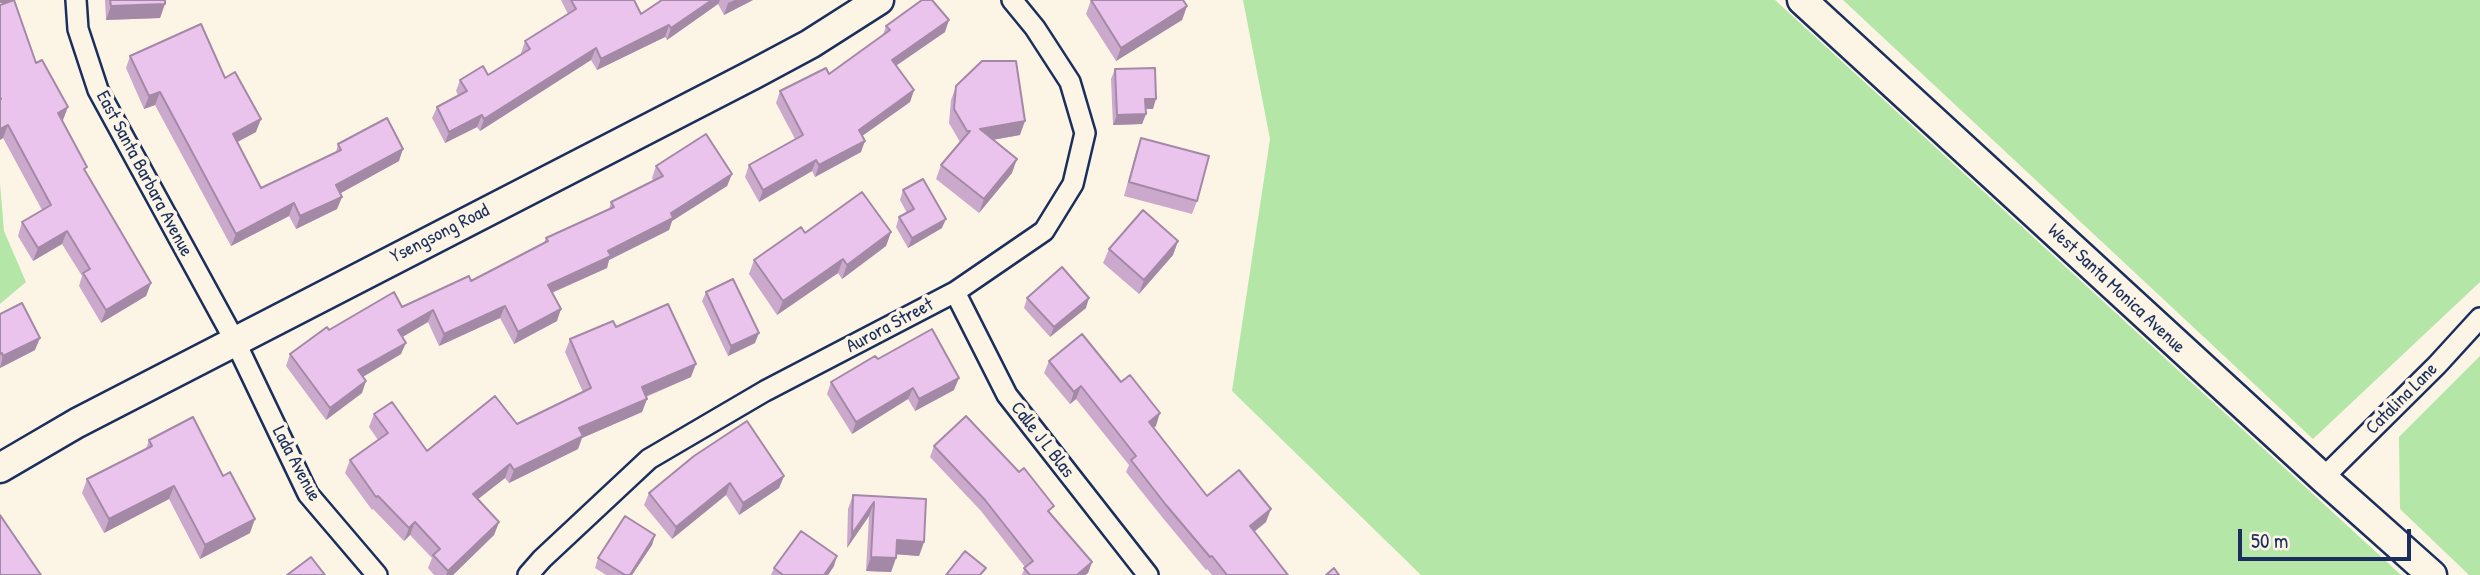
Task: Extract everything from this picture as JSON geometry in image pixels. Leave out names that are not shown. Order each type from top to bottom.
[{"type":"main road","name":"Ysengsong Road","points":[[0,468],[76,424],[754,74],[810,44],[879,0]]},
{"type":"main road","name":"West Santa Monica Avenue","points":[[1802,0],[2432,575]]},
{"type":"street","name":"East Santa Barbara Avenue","points":[[76,0],[78,29],[98,90],[235,341]]},
{"type":"street","name":"Aurora Street","points":[[528,575],[649,459],[765,391],[955,292],[1044,230],[1073,184],[1085,132],[1070,82],[1035,28],[1012,0]]},
{"type":"street","name":"Calle J L Blas","points":[[955,292],[1007,395],[1149,575]]},
{"type":"street","name":"Catalina Lane","points":[[2323,478],[2437,365],[2480,318]]},
{"type":"street","name":"Lada Avenue","points":[[235,341],[308,494],[377,575]]},
{"type":"green space","points":[[1243,0],[1775,0],[2401,575],[1421,575],[1232,391],[1270,139]]},
{"type":"green space","points":[[1843,0],[2480,0],[2480,282],[2313,439]]},
{"type":"green space","points":[[0,183],[4,231],[26,282],[0,304]]},
{"type":"green space","points":[[2480,356],[2480,575],[2469,575],[2400,509],[2399,437]]},
{"type":"building","points":[[14,0],[36,63],[42,60],[68,107],[58,113],[87,167],[84,169],[151,283],[106,310],[83,273],[90,269],[67,231],[38,248],[22,222],[51,205],[8,125],[0,129],[0,5]]},
{"type":"building","points":[[110,0],[165,0],[165,4],[111,6]]},
{"type":"building","points":[[571,0],[634,0],[641,14],[662,0],[712,0],[671,28],[669,25],[601,59],[596,48],[484,119],[482,115],[449,132],[437,107],[467,91],[460,80],[483,66],[488,75],[530,49],[525,41],[576,9]]},
{"type":"building","points":[[922,0],[932,0],[949,20],[892,60],[914,90],[859,130],[865,141],[819,165],[816,160],[763,190],[749,165],[803,135],[780,91],[826,68],[829,74],[890,30],[886,26]]},
{"type":"building","points":[[1091,0],[1183,0],[1187,6],[1121,48]]},
{"type":"building","points":[[201,24],[225,78],[235,72],[261,119],[233,134],[261,188],[341,150],[338,144],[387,118],[403,149],[336,185],[342,197],[300,216],[294,203],[236,234],[160,92],[149,96],[130,56]]},
{"type":"building","points":[[982,61],[1016,61],[1025,121],[980,129],[1017,159],[984,199],[941,165],[970,131],[967,131],[954,109],[956,86]]},
{"type":"building","points":[[1155,68],[1156,99],[1145,99],[1146,114],[1117,115],[1115,69]]},
{"type":"building","points":[[706,134],[732,174],[671,213],[673,218],[608,251],[611,256],[548,285],[561,309],[518,332],[505,306],[444,334],[433,310],[398,330],[406,343],[358,370],[366,381],[330,408],[290,354],[327,327],[329,330],[394,292],[402,307],[469,276],[471,281],[548,241],[546,238],[614,207],[611,202],[663,176],[656,166]]},
{"type":"building","points":[[1141,138],[1209,156],[1197,201],[1129,182]]},
{"type":"building","points":[[923,179],[946,219],[912,238],[899,217],[914,209],[903,190]]},
{"type":"building","points":[[862,192],[891,232],[847,265],[843,259],[783,301],[754,260],[801,227],[805,233]]},
{"type":"building","points":[[1143,210],[1178,241],[1144,280],[1109,249]]},
{"type":"building","points":[[1062,267],[1089,298],[1054,327],[1027,298]]},
{"type":"building","points":[[733,279],[759,333],[731,346],[706,292]]},
{"type":"building","points":[[22,303],[40,338],[3,356],[0,354],[0,314]]},
{"type":"building","points":[[668,304],[696,364],[642,387],[647,399],[579,428],[583,436],[514,470],[510,464],[473,494],[499,522],[448,571],[433,555],[440,549],[415,522],[409,528],[376,497],[350,460],[388,433],[374,414],[392,402],[427,451],[495,396],[517,424],[591,388],[570,339],[613,321],[616,327]]},
{"type":"building","points":[[932,329],[959,378],[919,399],[913,388],[856,422],[831,382],[875,356],[878,359]]},
{"type":"building","points":[[1082,334],[1121,382],[1130,375],[1160,413],[1149,422],[1207,496],[1239,470],[1271,509],[1250,526],[1288,575],[1227,575],[1212,556],[1210,557],[1131,460],[1136,456],[1081,386],[1074,392],[1049,361]]},
{"type":"building","points":[[966,416],[1019,472],[1024,468],[1054,506],[1048,511],[1092,562],[1077,575],[1030,575],[1024,568],[1033,561],[985,500],[934,446]]},
{"type":"building","points":[[193,417],[223,476],[230,472],[255,519],[205,545],[174,486],[109,519],[87,479],[152,446],[149,440]]},
{"type":"building","points":[[747,421],[784,476],[743,503],[730,483],[676,527],[649,493],[694,456]]},
{"type":"building","points":[[853,495],[926,499],[924,542],[897,540],[896,558],[871,557],[874,502],[852,534]]},
{"type":"building","points":[[0,515],[41,575],[0,575]]},
{"type":"building","points":[[625,516],[655,535],[630,575],[625,575],[598,558]]},
{"type":"building","points":[[801,531],[837,556],[824,575],[783,575],[774,568]]},
{"type":"building","points":[[965,551],[986,568],[980,575],[946,575]]},
{"type":"building","points":[[311,557],[325,575],[287,575]]},
{"type":"building","points":[[1334,568],[1339,575],[1326,575]]}]
